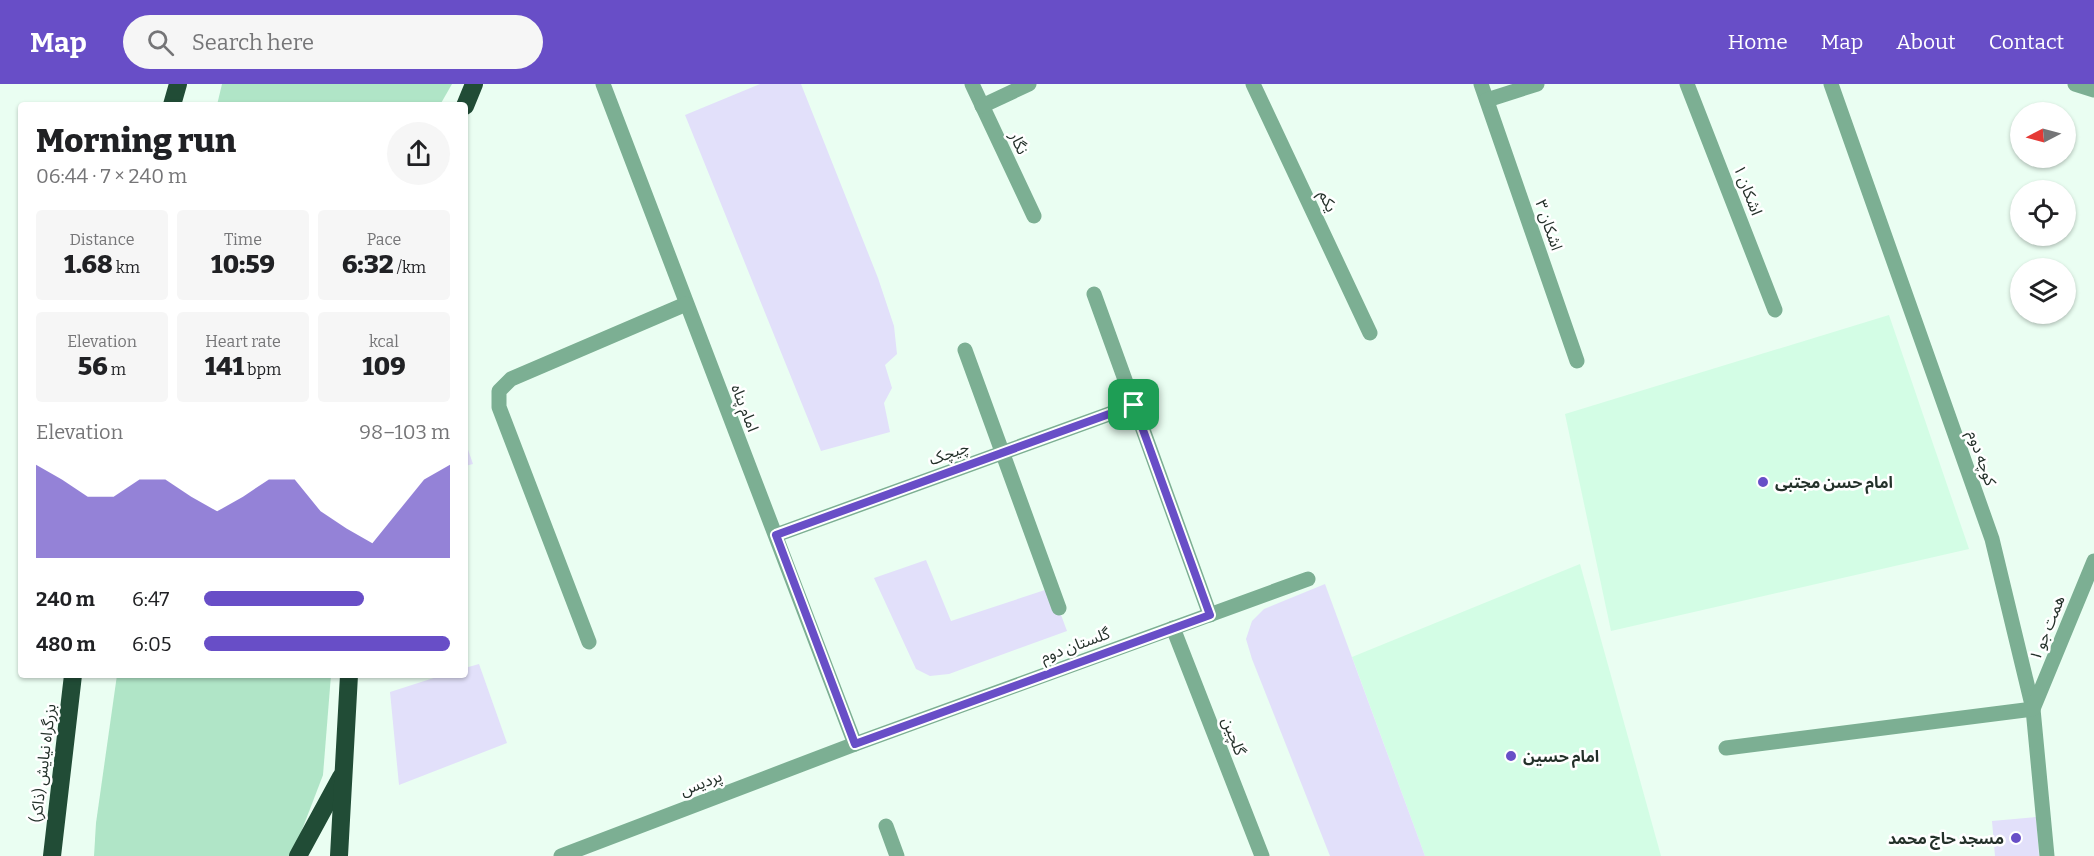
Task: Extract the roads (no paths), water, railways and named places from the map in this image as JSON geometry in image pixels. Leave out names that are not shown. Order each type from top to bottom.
[{"type":"highway","points":[[173,102],[178,84]]},
{"type":"highway","points":[[467,102],[474,84]]},
{"type":"highway","name":"بزرگراه نیایش (ذاکر)","points":[[52,856],[74,678]]},
{"type":"highway","points":[[339,856],[349,678]]},
{"type":"highway","points":[[298,856],[344,772]]},
{"type":"street","name":"امام پناه","points":[[603,84],[855,744]]},
{"type":"street","name":"نگار","points":[[972,84],[1034,216]]},
{"type":"street","points":[[982,106],[1029,84]]},
{"type":"street","name":"یکم","points":[[1253,84],[1370,333]]},
{"type":"street","name":"اشکان ۳","points":[[1481,84],[1577,361]]},
{"type":"street","points":[[1487,100],[1537,84]]},
{"type":"street","name":"اشکان ۱","points":[[1687,84],[1775,310]]},
{"type":"street","name":"کوچه دوم","points":[[1831,84],[1992,539],[2033,709],[2047,856]]},
{"type":"street","points":[[2075,84],[2094,90]]},
{"type":"street","points":[[1094,294],[1210,615]]},
{"type":"street","points":[[589,642],[499,407],[499,391],[511,379],[686,304]]},
{"type":"street","points":[[965,350],[1059,608]]},
{"type":"street","name":"چیچک","points":[[776,535],[1134,405]]},
{"type":"street","name":"همت جو ۱","points":[[2033,709],[2094,561]]},
{"type":"street","name":"گلستان دوم","points":[[855,744],[1308,579]]},
{"type":"street","name":"گلچین","points":[[1173,628],[1262,856]]},
{"type":"street","points":[[1726,748],[2033,709]]},
{"type":"street","name":"پردیس","points":[[561,856],[855,744]]},
{"type":"street","points":[[886,826],[897,856]]},
{"type":"place","name":"امام حسن مجتبی","points":[[1763,482]]},
{"type":"place","name":"امام حسین","points":[[1511,756]]},
{"type":"place","name":"مسجد حاج محمد","points":[[2016,838]]}]
